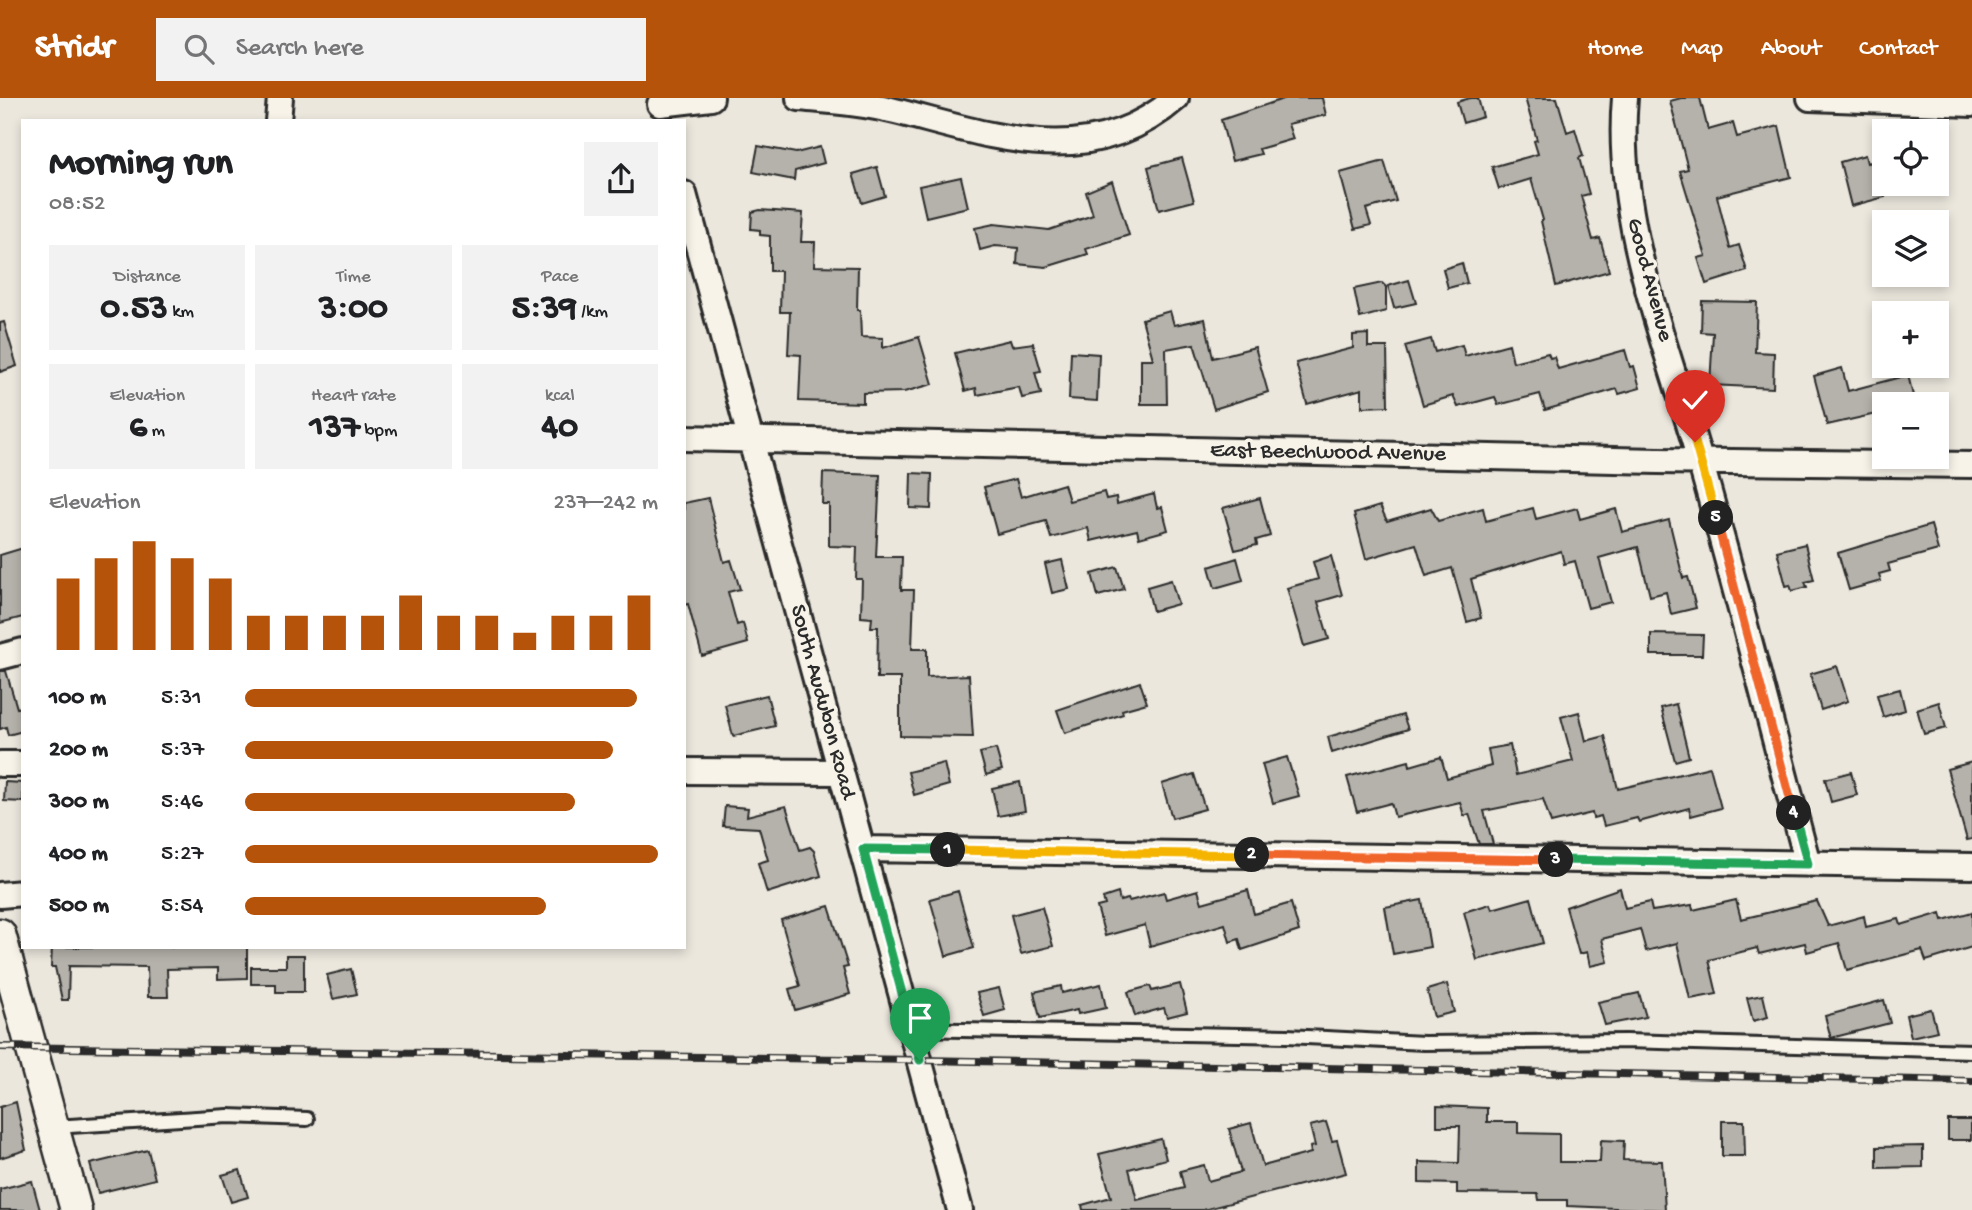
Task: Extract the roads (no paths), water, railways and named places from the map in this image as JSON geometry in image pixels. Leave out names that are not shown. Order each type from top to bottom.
[{"type":"street","points":[[278,119],[280,98]]},
{"type":"street","points":[[661,108],[711,98]]},
{"type":"street","points":[[799,98],[892,110],[990,137],[1044,144],[1063,144],[1119,131],[1153,114],[1175,98]]},
{"type":"street","name":"Good Avenue","points":[[1625,98],[1623,154],[1630,213],[1700,461],[1808,864]]},
{"type":"street","points":[[1806,98],[1972,104]]},
{"type":"street","name":"South Audubon Road","points":[[686,201],[960,1210]]},
{"type":"street","name":"East Beechwood Avenue","points":[[686,438],[1972,465]]},
{"type":"street","points":[[0,657],[21,652]]},
{"type":"street","points":[[0,764],[21,764]]},
{"type":"street","points":[[686,771],[841,772]]},
{"type":"street","points":[[863,849],[1972,866]]},
{"type":"street","points":[[0,895],[21,893]]},
{"type":"street","points":[[0,933],[7,983],[54,1127],[76,1210]]},
{"type":"lane","points":[[912,1029],[1287,1036],[1424,1043],[1626,1041],[1972,1051]]},
{"type":"lane","points":[[54,1127],[228,1116],[307,1119]]},
{"type":"railway","points":[[0,1047],[920,1060],[1972,1081]]}]
